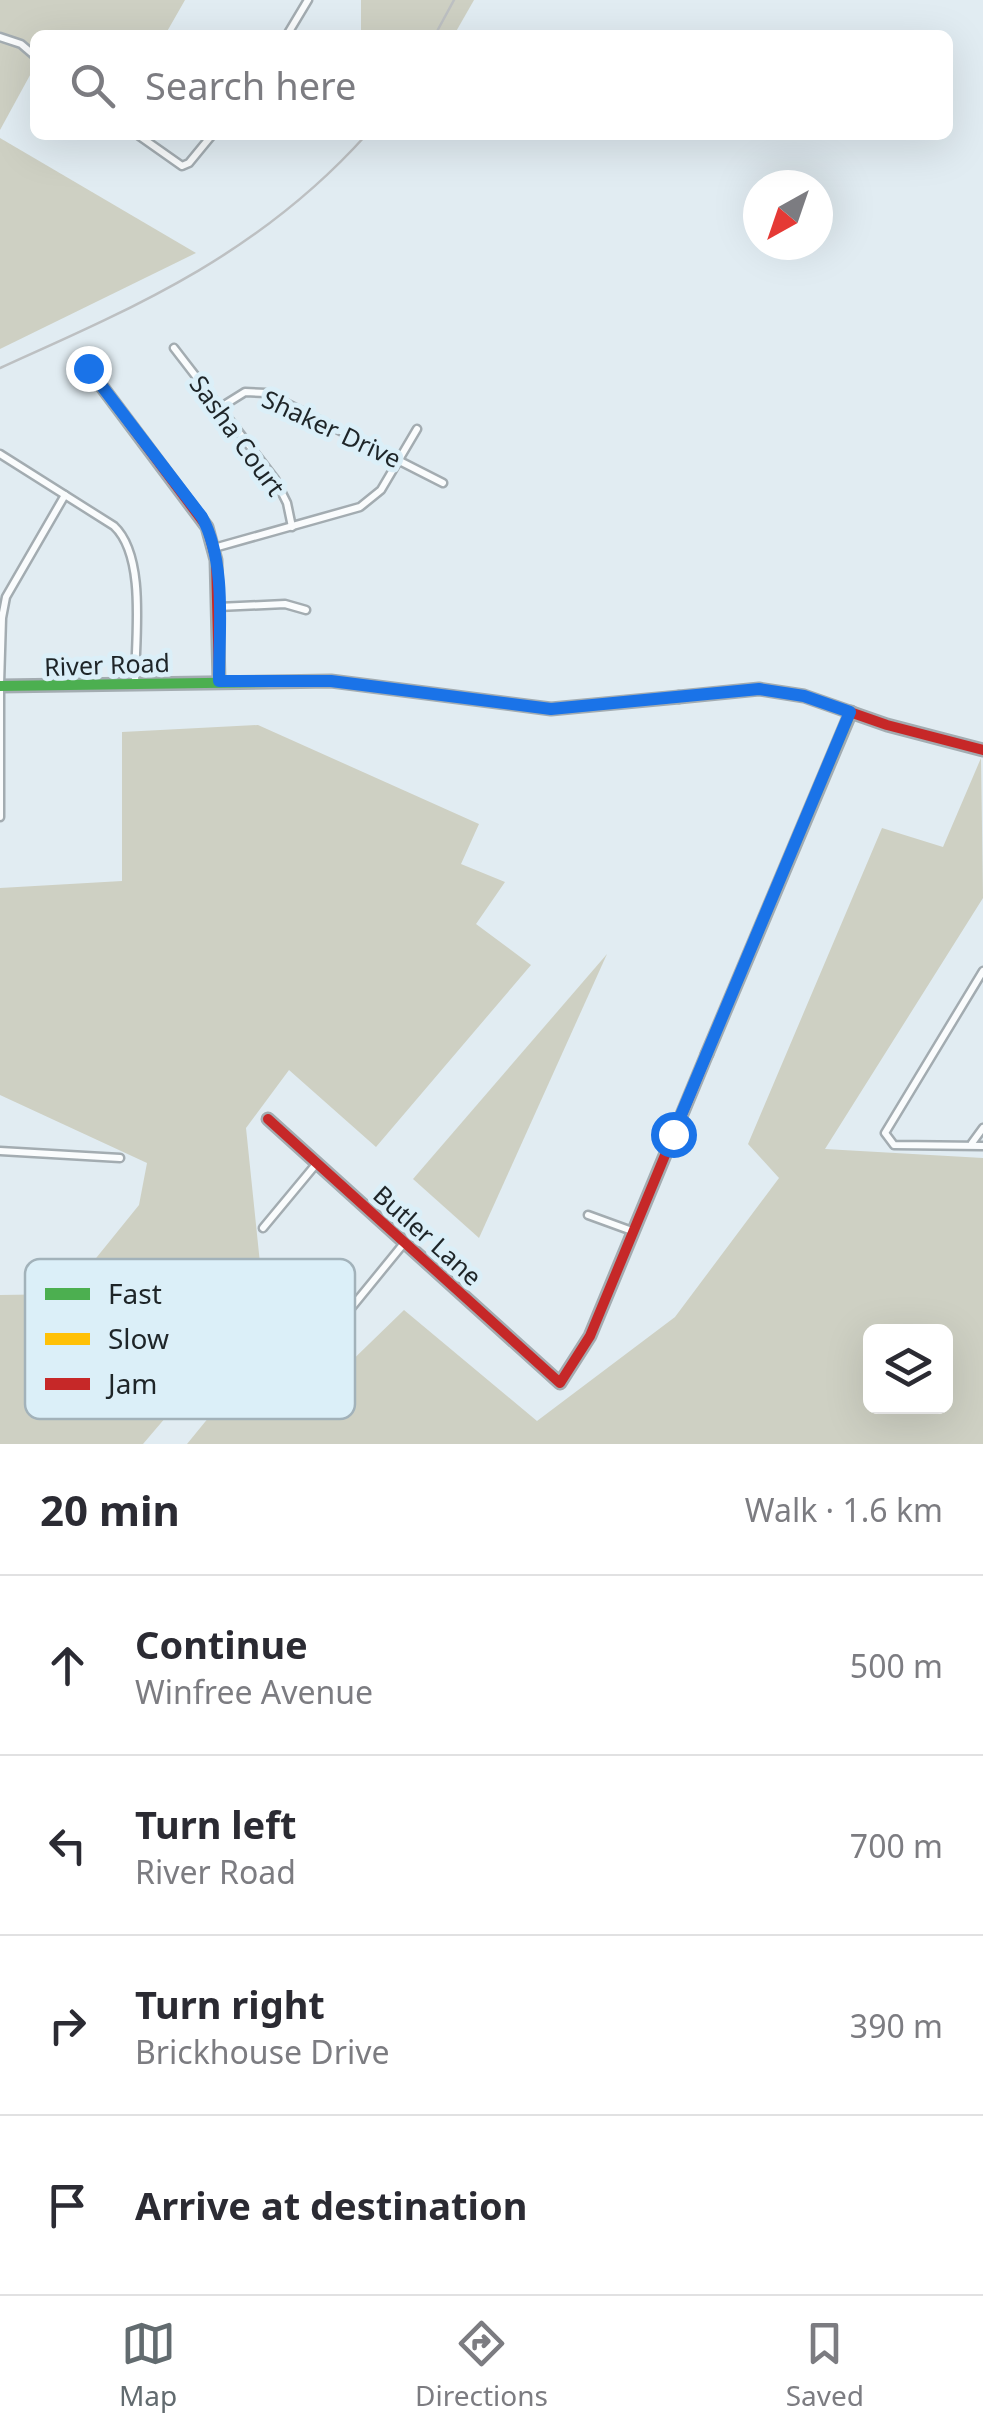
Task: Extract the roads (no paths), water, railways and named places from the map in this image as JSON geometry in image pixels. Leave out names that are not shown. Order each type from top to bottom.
[{"type":"street","points":[[290,30],[308,0]]},
{"type":"street","points":[[0,37],[30,52]]},
{"type":"street","points":[[145,140],[182,166],[208,140]]},
{"type":"street","name":"Sasha Court","points":[[174,348],[276,480],[287,503],[292,527]]},
{"type":"street","points":[[88,368],[202,517],[214,548],[219,681]]},
{"type":"street","name":"Shaker Drive","points":[[221,407],[245,392],[266,392],[443,482]]},
{"type":"street","points":[[214,548],[352,511],[368,502],[401,460],[417,428]]},
{"type":"street","points":[[0,454],[114,526],[130,546],[135,587],[136,684]]},
{"type":"street","points":[[0,817],[0,686],[6,597],[65,494]]},
{"type":"street","points":[[218,607],[285,604],[306,610]]},
{"type":"street","name":"River Road","points":[[0,686],[331,681],[551,709],[759,689],[804,696],[914,734],[983,750]]},
{"type":"street","points":[[588,1215],[632,1230],[850,712]]},
{"type":"street","points":[[983,971],[885,1133],[894,1145],[962,1148],[971,1144],[983,1128]]},
{"type":"street","name":"Butler Lane","points":[[268,1119],[560,1383],[593,1336],[602,1302],[632,1230]]},
{"type":"street","points":[[971,1144],[983,1146]]},
{"type":"street","points":[[0,1152],[120,1158]]},
{"type":"street","points":[[263,1228],[318,1162]]},
{"type":"street","points":[[355,1303],[406,1241]]},
{"type":"railway","points":[[438,30],[454,0]]},
{"type":"railway","points":[[0,368],[197,272],[284,212],[361,140]]}]
